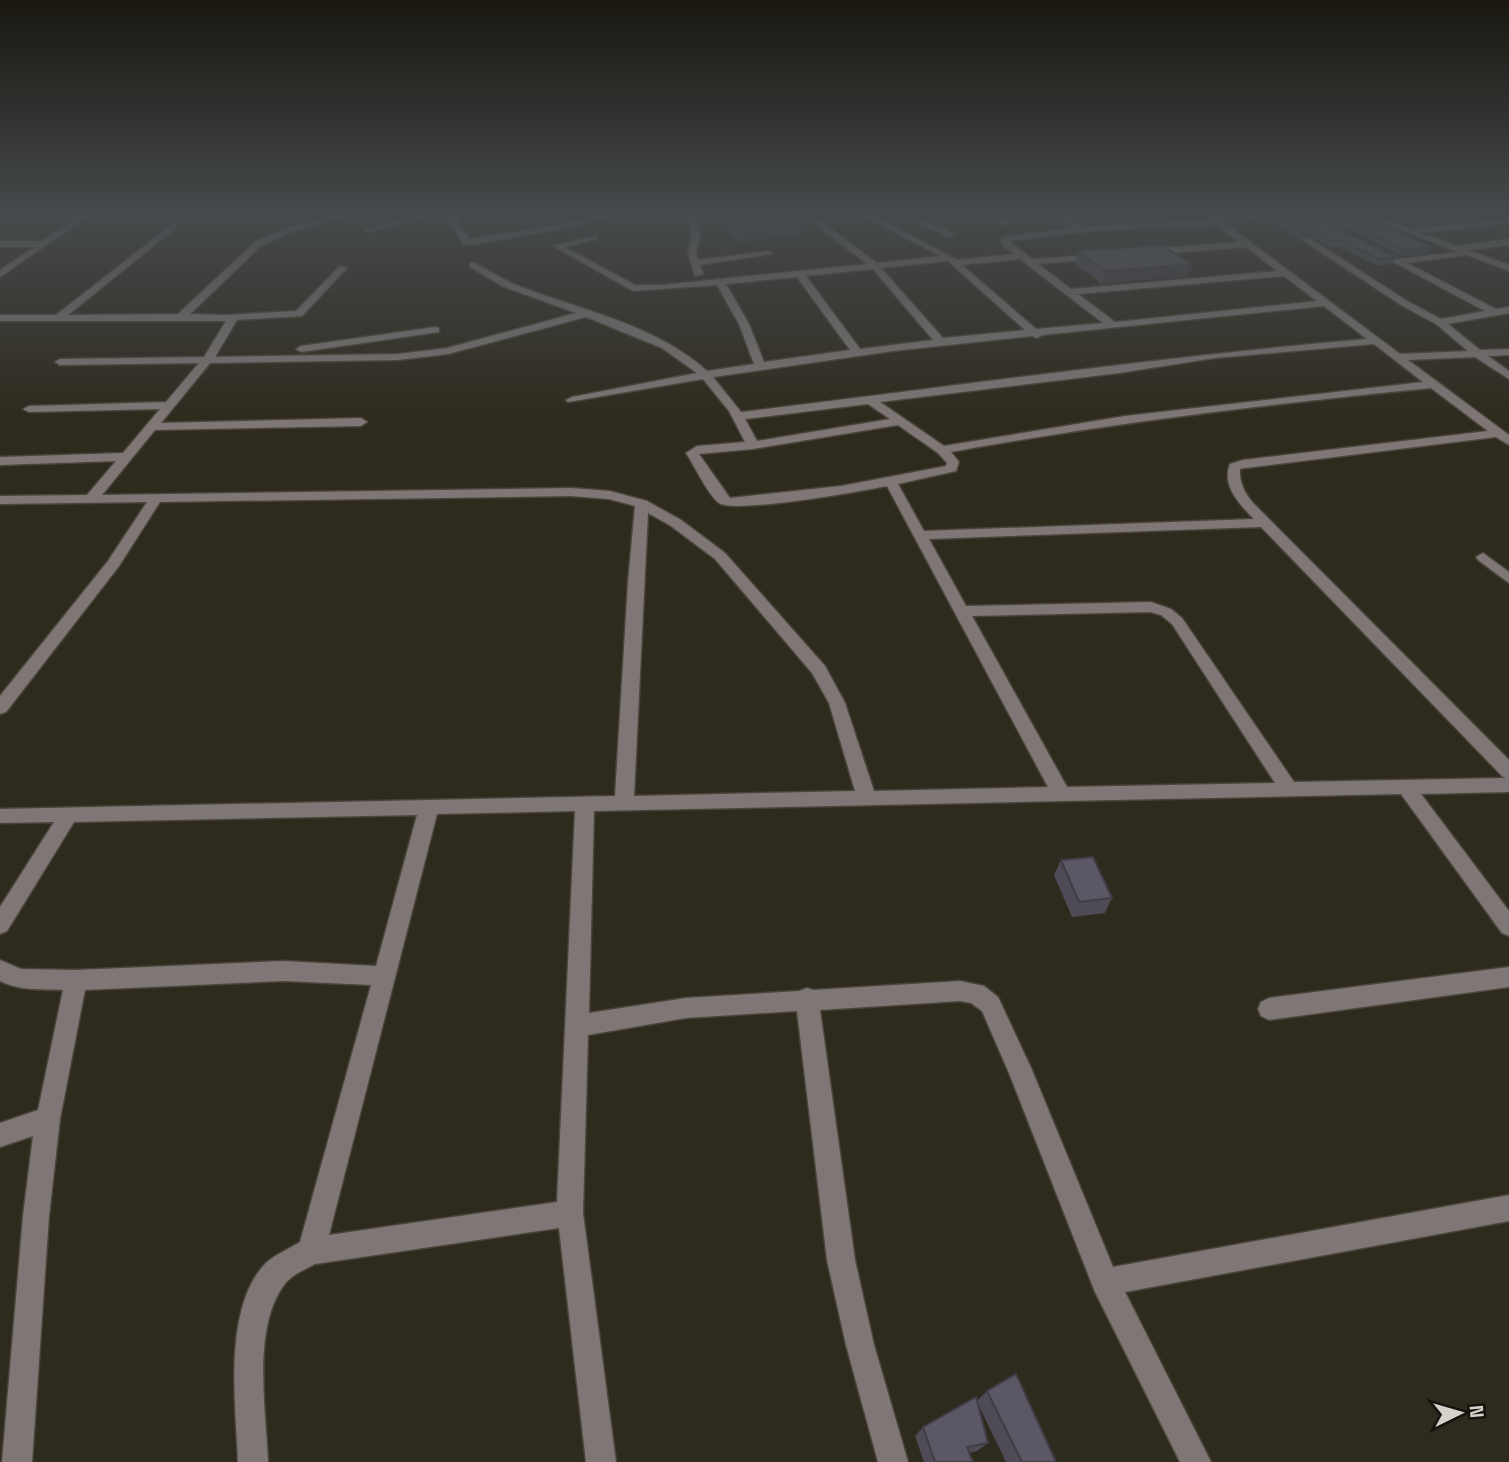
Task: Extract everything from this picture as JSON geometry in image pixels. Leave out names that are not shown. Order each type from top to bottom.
[{"type":"street","points":[[58,318],[104,281]]},
{"type":"street","points":[[181,317],[219,281]]},
{"type":"street","points":[[0,318],[299,314],[330,281]]},
{"type":"street","points":[[503,281],[584,314],[611,321],[669,348],[708,375],[740,416],[753,444]]},
{"type":"street","points":[[621,281],[633,288],[728,281]]},
{"type":"street","points":[[805,281],[857,352]]},
{"type":"street","points":[[888,281],[942,342]]},
{"type":"street","points":[[976,281],[1037,334]]},
{"type":"street","points":[[1057,281],[1113,326]]},
{"type":"street","points":[[1071,292],[1192,281]]},
{"type":"street","points":[[1295,281],[1504,437]]},
{"type":"street","points":[[1370,281],[1404,303],[1440,321],[1478,354],[1509,376]]},
{"type":"street","points":[[1435,281],[1496,313]]},
{"type":"street","points":[[720,282],[744,324],[759,365]]},
{"type":"street","points":[[572,400],[759,365],[857,352],[1193,320],[1324,303]]},
{"type":"street","points":[[1440,321],[1509,310]]},
{"type":"street","points":[[60,362],[398,357],[448,351],[584,314]]},
{"type":"street","points":[[91,499],[208,359],[231,322],[229,317]]},
{"type":"street","points":[[253,359],[435,330]]},
{"type":"street","points":[[740,416],[1119,370],[1215,355],[1375,341]]},
{"type":"street","points":[[1396,357],[1509,352]]},
{"type":"street","points":[[942,450],[1034,432],[1433,384]]},
{"type":"street","points":[[867,400],[900,421],[942,450],[953,462],[951,468],[891,482],[765,500],[725,502],[693,452],[900,421]]},
{"type":"street","points":[[29,409],[169,405]]},
{"type":"street","points":[[151,427],[361,422]]},
{"type":"street","points":[[1504,437],[1280,458],[1234,467],[1233,474],[1236,489],[1248,506],[1509,772]]},
{"type":"street","points":[[0,461],[127,457]]},
{"type":"street","points":[[891,482],[1060,792]]},
{"type":"street","points":[[0,500],[571,492],[610,495],[642,504],[676,523],[720,555],[819,670],[837,703],[866,796]]},
{"type":"street","points":[[0,708],[114,563],[156,498]]},
{"type":"street","points":[[624,804],[635,582],[642,504]]},
{"type":"street","points":[[922,536],[1265,523]]},
{"type":"street","points":[[1483,557],[1509,579]]},
{"type":"street","points":[[961,611],[1151,607],[1166,612],[1177,621],[1204,659],[1289,789]]},
{"type":"street","points":[[0,817],[585,805],[866,796],[1509,785]]},
{"type":"street","points":[[1406,787],[1509,927]]},
{"type":"street","points":[[585,805],[570,1213],[601,1462]]},
{"type":"street","points":[[311,1251],[429,807]]},
{"type":"street","points":[[0,925],[69,814]]},
{"type":"street","points":[[0,970],[19,979],[76,981],[284,971],[385,976]]},
{"type":"street","points":[[1269,1009],[1509,977]]},
{"type":"street","points":[[12,1455],[48,1119],[76,981]]},
{"type":"street","points":[[577,1026],[686,1008],[807,998],[960,991],[976,993],[990,1004],[1020,1070],[1105,1282],[1196,1462]]},
{"type":"street","points":[[807,998],[841,1260],[860,1345],[892,1462]]},
{"type":"street","points":[[0,1135],[48,1119]]},
{"type":"street","points":[[1105,1282],[1509,1208]]},
{"type":"street","points":[[253,1462],[250,1332],[260,1294],[276,1272],[311,1251],[570,1213]]},
{"type":"building","points":[[1093,857],[1112,898],[1079,902],[1061,860]]},
{"type":"building","points":[[1016,1374],[1056,1462],[1022,1462],[987,1391]]},
{"type":"building","points":[[976,1397],[988,1443],[967,1447],[973,1462],[935,1462],[923,1427]]}]
